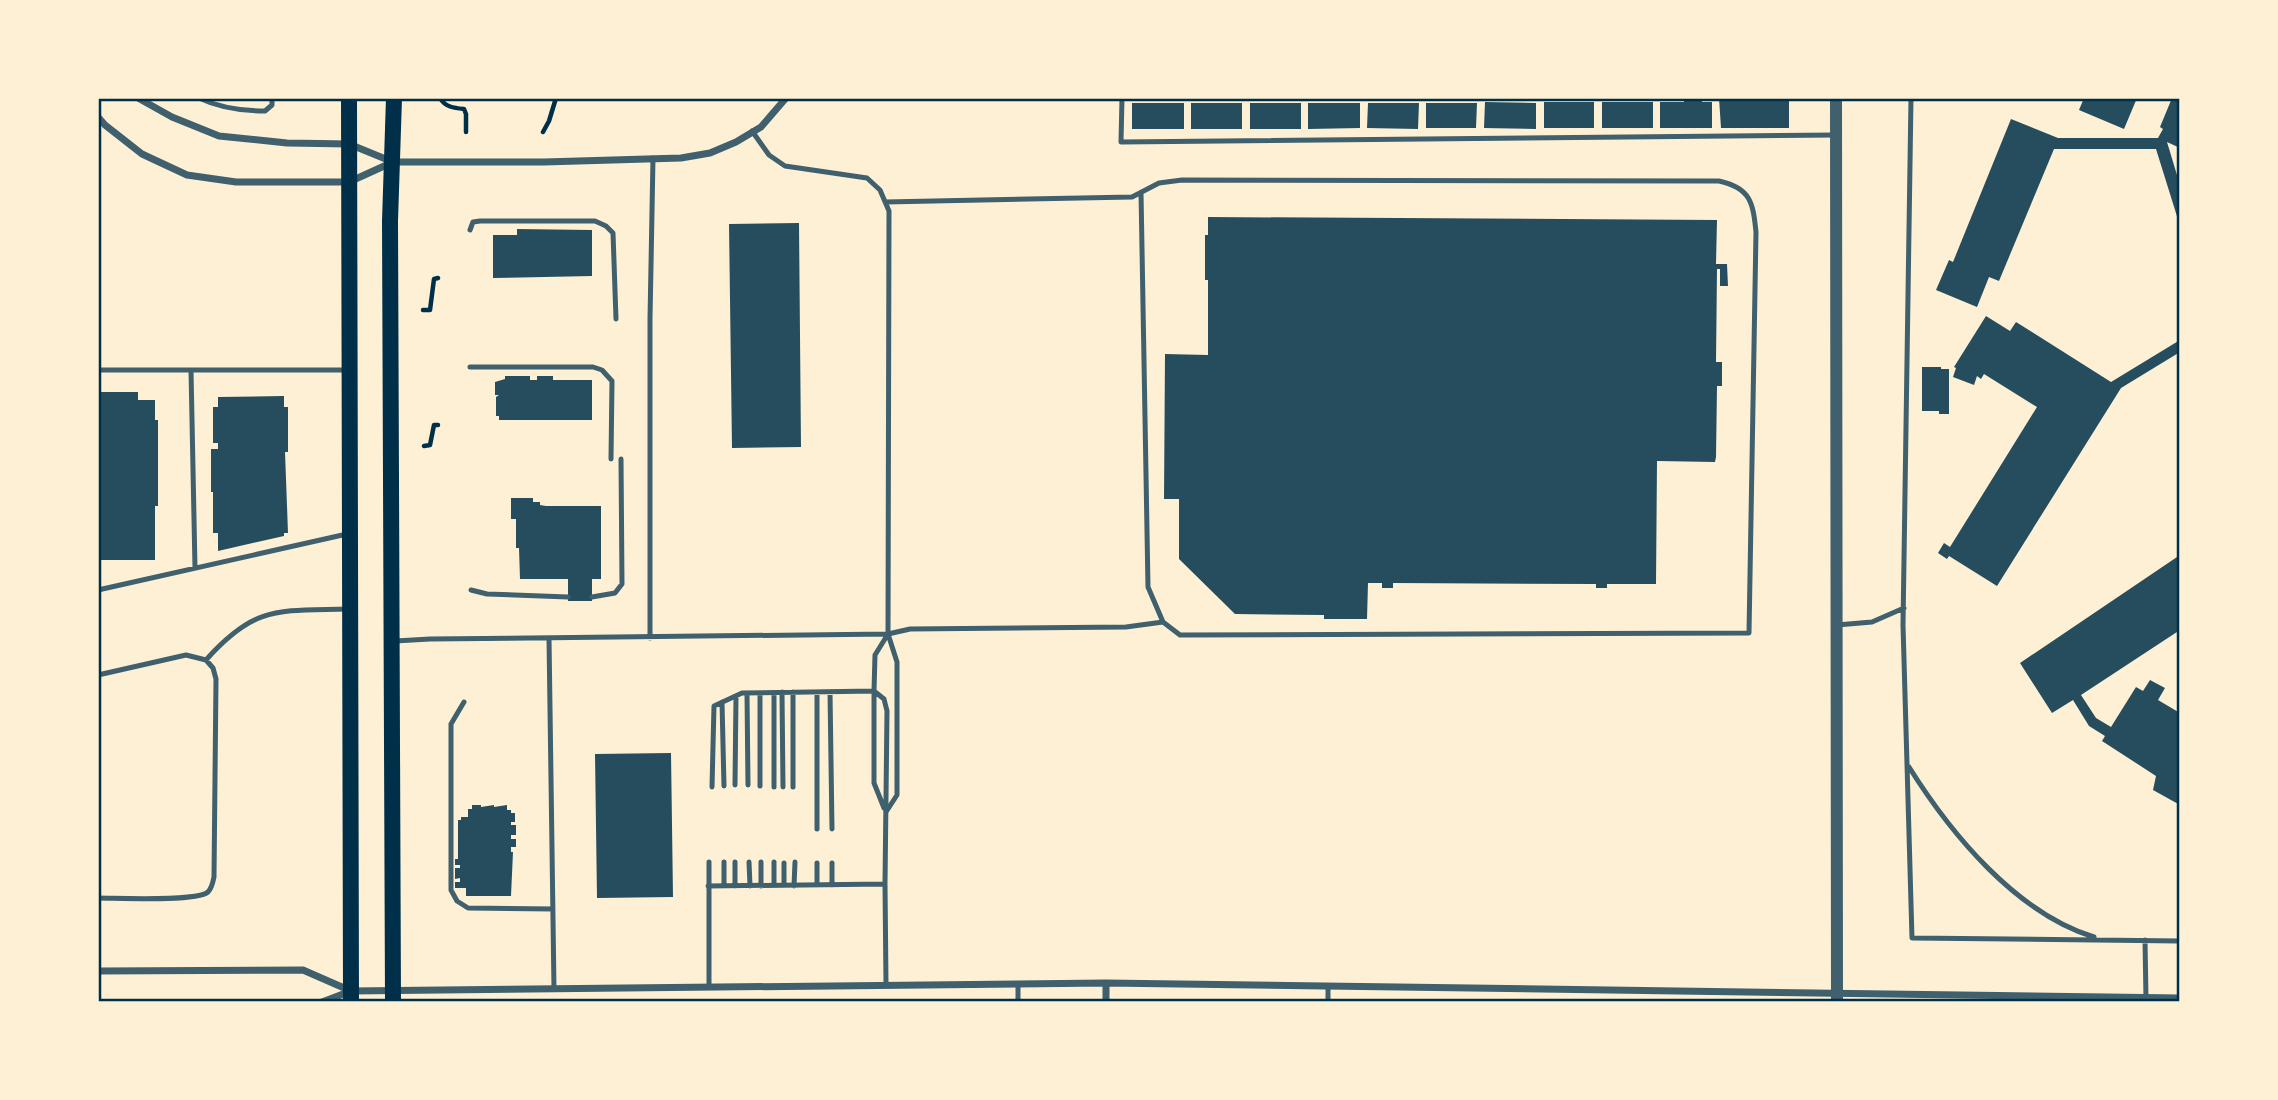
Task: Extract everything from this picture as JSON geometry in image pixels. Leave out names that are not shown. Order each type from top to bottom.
[{"type":"main road","points":[[349,98],[351,997]]},
{"type":"main road","points":[[393,997],[390,221],[394,98]]},
{"type":"street","points":[[138,98],[172,117],[219,136],[287,143],[349,144],[393,162],[681,158],[710,153],[736,142],[761,127],[786,98]]},
{"type":"street","points":[[1836,98],[1837,998]]},
{"type":"street","points":[[98,117],[142,153],[187,175],[236,182],[349,182],[393,162]]},
{"type":"street","points":[[98,971],[303,970],[351,997]]},
{"type":"street","points":[[322,1002],[351,997],[554,989],[1018,984],[1755,992],[1837,998],[2180,998]]},
{"type":"street","points":[[1106,984],[1106,1002]]},
{"type":"lane","points":[[198,98],[215,106],[244,111],[265,111],[272,105],[272,98]]},
{"type":"lane","points":[[1122,98],[1122,142],[1836,135]]},
{"type":"lane","points":[[1911,98],[1904,608],[1912,939],[2180,941]]},
{"type":"lane","points":[[752,131],[769,155],[785,166],[867,178],[880,190],[889,211],[888,634],[897,662],[897,794],[886,812]]},
{"type":"lane","points":[[650,638],[653,158]]},
{"type":"lane","points":[[885,202],[1132,197],[1141,192],[1158,183],[1182,180],[1719,181],[1735,185],[1753,205],[1756,232],[1749,634],[1180,635],[1163,622],[1148,587],[1141,192]]},
{"type":"lane","points":[[470,230],[473,222],[480,221],[595,221],[606,226],[613,233],[616,319]]},
{"type":"lane","points":[[470,367],[593,367],[602,370],[612,381],[611,459]]},
{"type":"lane","points":[[98,370],[349,370]]},
{"type":"lane","points":[[191,370],[195,568]]},
{"type":"lane","points":[[592,597],[615,593],[622,584],[621,459]]},
{"type":"lane","points":[[98,590],[350,533]]},
{"type":"lane","points":[[471,590],[487,594],[568,597]]},
{"type":"lane","points":[[1837,625],[1872,622],[1904,608]]},
{"type":"lane","points":[[206,660],[234,631],[265,615],[298,610],[351,609]]},
{"type":"lane","points":[[391,642],[430,639],[888,634],[910,629],[1126,627],[1163,622]]},
{"type":"lane","points":[[886,812],[874,783],[874,691],[875,654],[888,634]]},
{"type":"lane","points":[[549,638],[554,989]]},
{"type":"lane","points":[[98,675],[186,654],[206,660],[213,668],[215,679],[212,886],[207,892],[190,897],[98,898]]},
{"type":"lane","points":[[712,787],[714,706],[747,693],[874,691],[884,699],[887,711],[886,985]]},
{"type":"lane","points":[[782,692],[783,788]]},
{"type":"lane","points":[[793,692],[793,787]]},
{"type":"lane","points":[[817,692],[817,829]]},
{"type":"lane","points":[[830,692],[832,829]]},
{"type":"lane","points":[[747,693],[748,785]]},
{"type":"lane","points":[[760,693],[760,786]]},
{"type":"lane","points":[[774,693],[774,787]]},
{"type":"lane","points":[[735,785],[736,696]]},
{"type":"lane","points":[[464,702],[452,724],[451,890],[457,901],[468,908],[552,909]]},
{"type":"lane","points":[[722,702],[724,786]]},
{"type":"lane","points":[[1908,765],[1947,823],[2012,889],[2054,920],[2100,939]]},
{"type":"lane","points":[[709,862],[709,987]]},
{"type":"lane","points":[[724,862],[724,886]]},
{"type":"lane","points":[[735,862],[735,886]]},
{"type":"lane","points":[[749,862],[750,886]]},
{"type":"lane","points":[[761,862],[761,886]]},
{"type":"lane","points":[[774,862],[774,886]]},
{"type":"lane","points":[[794,862],[794,886]]},
{"type":"lane","points":[[784,863],[784,886]]},
{"type":"lane","points":[[817,863],[817,885]]},
{"type":"lane","points":[[832,863],[832,885]]},
{"type":"lane","points":[[708,886],[885,884]]},
{"type":"lane","points":[[2146,940],[2146,999]]},
{"type":"lane","points":[[1018,984],[1018,1002]]},
{"type":"lane","points":[[1328,986],[1328,1002]]},
{"type":"path","points":[[440,98],[450,107],[464,108],[466,132]]},
{"type":"path","points":[[543,132],[556,98]]},
{"type":"path","points":[[423,310],[430,310],[434,279],[438,278]]},
{"type":"path","points":[[424,446],[430,446],[434,425],[438,425]]},
{"type":"building","points":[[1684,98],[1702,98],[1702,102],[1712,102],[1712,128],[1660,128],[1660,102],[1684,102]]},
{"type":"building","points":[[1719,98],[1789,98],[1789,128],[1721,128]]},
{"type":"building","points":[[2084,98],[2137,98],[2124,129],[2079,110]]},
{"type":"building","points":[[2172,98],[2180,98],[2180,148],[2167,142],[2180,185],[2180,226],[2156,149],[2054,149],[1999,281],[1989,277],[1977,307],[1936,290],[1949,260],[1953,262],[2011,119],[2058,138],[2158,138]]},
{"type":"building","points":[[1485,102],[1536,103],[1536,129],[1484,128]]},
{"type":"building","points":[[1544,102],[1594,102],[1594,128],[1544,128]]},
{"type":"building","points":[[1602,102],[1653,102],[1653,128],[1602,128]]},
{"type":"building","points":[[1132,103],[1184,103],[1184,129],[1132,129]]},
{"type":"building","points":[[1191,103],[1242,103],[1242,129],[1191,129]]},
{"type":"building","points":[[1250,103],[1301,103],[1301,129],[1250,129]]},
{"type":"building","points":[[1308,103],[1360,103],[1360,128],[1308,129]]},
{"type":"building","points":[[1368,103],[1419,103],[1418,129],[1367,128]]},
{"type":"building","points":[[1426,103],[1477,103],[1476,128],[1426,128]]},
{"type":"building","points":[[1208,217],[1717,220],[1716,264],[1727,264],[1728,286],[1720,286],[1720,269],[1717,269],[1716,362],[1722,362],[1722,386],[1717,386],[1716,457],[1715,462],[1657,461],[1656,584],[1607,584],[1607,588],[1596,588],[1596,584],[1393,583],[1393,588],[1382,588],[1382,583],[1368,583],[1367,619],[1324,619],[1324,615],[1235,614],[1179,559],[1179,499],[1164,499],[1165,354],[1208,355],[1205,235],[1208,235]]},
{"type":"building","points":[[799,223],[801,447],[732,448],[729,224]]},
{"type":"building","points":[[517,229],[592,230],[592,276],[493,278],[493,235],[517,235]]},
{"type":"building","points":[[1986,316],[2010,331],[2016,322],[2111,382],[2180,340],[2180,352],[2121,388],[1997,586],[1949,556],[1947,559],[1938,553],[1944,543],[1950,547],[2037,407],[1984,374],[1981,379],[1977,376],[1974,385],[1953,377],[1954,367]]},
{"type":"building","points":[[1922,367],[1949,369],[1949,414],[1922,411]]},
{"type":"building","points":[[505,376],[530,376],[530,380],[537,380],[537,376],[553,376],[553,380],[592,380],[592,420],[499,420],[499,416],[496,416],[496,397],[499,395],[495,395],[495,382],[505,379]]},
{"type":"building","points":[[98,392],[138,392],[138,400],[155,400],[155,420],[158,420],[158,506],[155,506],[155,560],[98,560]]},
{"type":"building","points":[[284,396],[284,407],[288,407],[288,452],[285,452],[288,533],[218,551],[218,533],[213,533],[211,492],[211,449],[218,449],[218,443],[213,443],[213,407],[218,407],[218,397]]},
{"type":"building","points":[[511,498],[533,498],[533,502],[546,506],[601,506],[601,579],[592,579],[592,601],[568,601],[568,579],[520,579],[516,519],[511,519]]},
{"type":"building","points":[[2180,555],[2180,630],[2081,695],[2096,718],[2111,727],[2136,687],[2143,691],[2150,680],[2165,688],[2158,700],[2180,713],[2180,805],[2153,790],[2156,776],[2102,741],[2105,736],[2089,726],[2073,700],[2052,713],[2020,663]]},
{"type":"building","points":[[671,753],[673,897],[597,898],[595,754]]},
{"type":"building","points":[[472,805],[507,805],[507,810],[515,813],[515,822],[511,822],[511,825],[516,825],[516,835],[511,835],[511,839],[516,839],[516,847],[511,847],[511,896],[466,896],[466,888],[455,888],[455,882],[460,882],[460,878],[455,879],[455,868],[460,868],[460,865],[455,865],[455,859],[458,859],[458,820],[468,817],[468,809],[472,809]]}]
